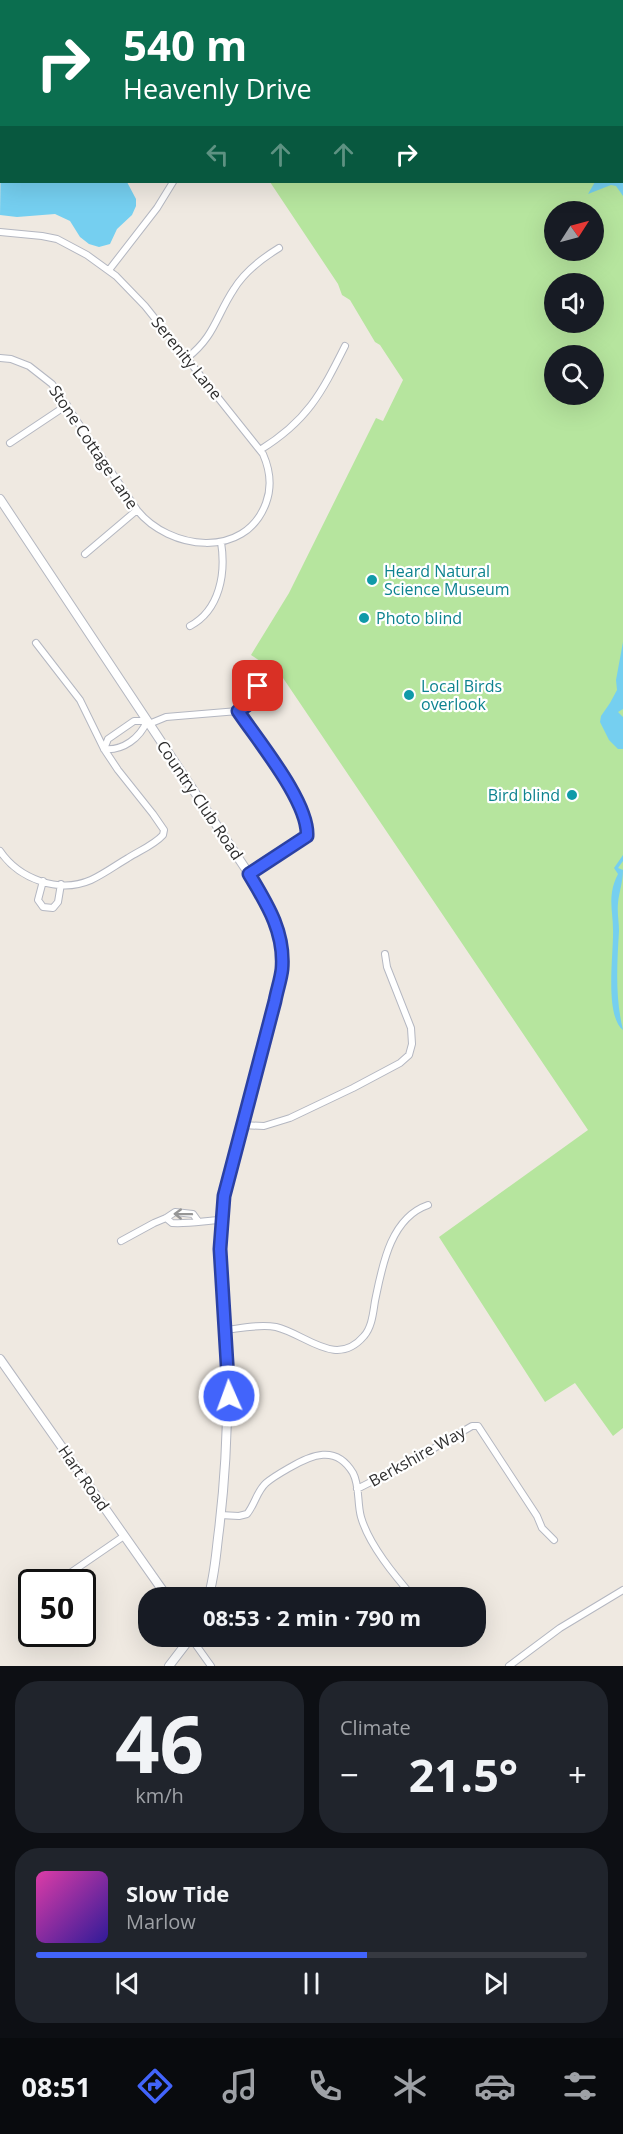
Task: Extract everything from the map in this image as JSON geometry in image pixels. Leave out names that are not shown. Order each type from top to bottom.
[{"type":"main road","name":"Country Club Road","points":[[0,499],[249,874],[272,913],[281,939],[282,969],[224,1196],[220,1220],[229,1396],[220,1515],[211,1587]]},
{"type":"main road","points":[[169,1666],[183,1647]]},
{"type":"street","points":[[109,270],[157,208],[172,183]]},
{"type":"street","name":"Serenity Lane","points":[[0,232],[57,239],[109,270],[139,300],[260,450],[267,463],[270,480],[264,508],[246,531],[231,540],[221,542]]},
{"type":"street","points":[[187,358],[209,336],[238,282],[256,264],[279,248]]},
{"type":"street","points":[[260,450],[288,431],[312,406],[327,383],[345,346]]},
{"type":"street","name":"Stone Cottage Lane","points":[[0,358],[17,361],[52,384],[136,510],[149,523],[173,537],[198,543],[221,542]]},
{"type":"street","points":[[10,443],[67,405]]},
{"type":"street","points":[[85,554],[136,510]]},
{"type":"street","points":[[190,626],[205,616],[219,590],[224,564],[221,542]]},
{"type":"street","points":[[0,851],[18,870],[36,880],[61,884],[84,882],[93,879],[163,836],[164,830],[104,749],[80,700],[36,643]]},
{"type":"street","points":[[104,749],[108,739],[134,721],[148,722],[166,717],[238,711],[246,706],[269,667]]},
{"type":"street","points":[[238,711],[296,796],[306,820],[307,836],[249,874]]},
{"type":"street","points":[[104,749],[116,750],[142,733],[148,722]]},
{"type":"street","points":[[43,881],[38,900],[43,907],[52,908],[58,903],[61,884]]},
{"type":"street","points":[[242,1125],[264,1126],[290,1118],[400,1063],[409,1055],[412,1044],[411,1028],[387,967],[385,954]]},
{"type":"street","points":[[226,1330],[272,1327],[292,1332],[327,1350],[343,1349],[358,1342],[369,1327],[383,1263],[391,1244],[411,1215],[428,1205]]},
{"type":"street","points":[[121,1241],[175,1212],[194,1214],[198,1221]]},
{"type":"street","points":[[166,1218],[172,1223],[193,1224],[198,1221],[220,1220]]},
{"type":"street","name":"Hart Road","points":[[0,1359],[160,1587]]},
{"type":"street","points":[[0,1375],[8,1370]]},
{"type":"street","name":"Berkshire Way","points":[[357,1489],[414,1460],[472,1426],[478,1426],[537,1516],[542,1528],[554,1540]]},
{"type":"street","points":[[220,1515],[247,1514],[258,1492],[266,1483],[314,1455],[323,1454],[340,1460],[353,1473],[362,1518],[370,1536],[405,1587]]},
{"type":"street","points":[[76,1569],[124,1536]]},
{"type":"street","points":[[509,1666],[565,1625],[623,1590]]},
{"type":"street","points":[[198,1647],[211,1666]]},
{"type":"green space","points":[[271,183],[623,183],[623,1428],[613,1436],[575,1383],[545,1402],[439,1237],[588,1130],[281,675],[251,655],[289,593],[376,418],[383,421],[403,380],[380,345],[375,342],[350,300],[342,295],[338,284]]},
{"type":"water","points":[[0,183],[128,183],[136,199],[132,215],[117,229],[110,244],[99,247],[89,244],[80,237],[70,221],[55,214],[17,217],[0,215]]},
{"type":"water","points":[[594,183],[623,183],[623,196],[616,186],[611,185],[588,194]]},
{"type":"water","points":[[623,642],[623,709],[618,712],[623,717],[623,749],[618,749],[609,740],[600,722],[601,716],[617,690],[616,680]]},
{"type":"water","points":[[623,855],[623,861],[618,868],[623,870],[618,906],[617,981],[623,1030],[617,1022],[612,998],[611,897],[618,874],[614,868]]},
{"type":"place","name":"Heard Natural Science Museum","points":[[372,580]]},
{"type":"place","name":"Photo blind","points":[[364,618]]},
{"type":"place","name":"Local Birds overlook","points":[[409,695]]},
{"type":"place","name":"Bird blind","points":[[572,795]]},
{"type":"route","points":[[229,1396],[220,1220],[224,1196],[282,969],[281,939],[272,913],[249,874],[307,836],[306,820],[296,796],[238,711],[246,706],[258,686]]}]
